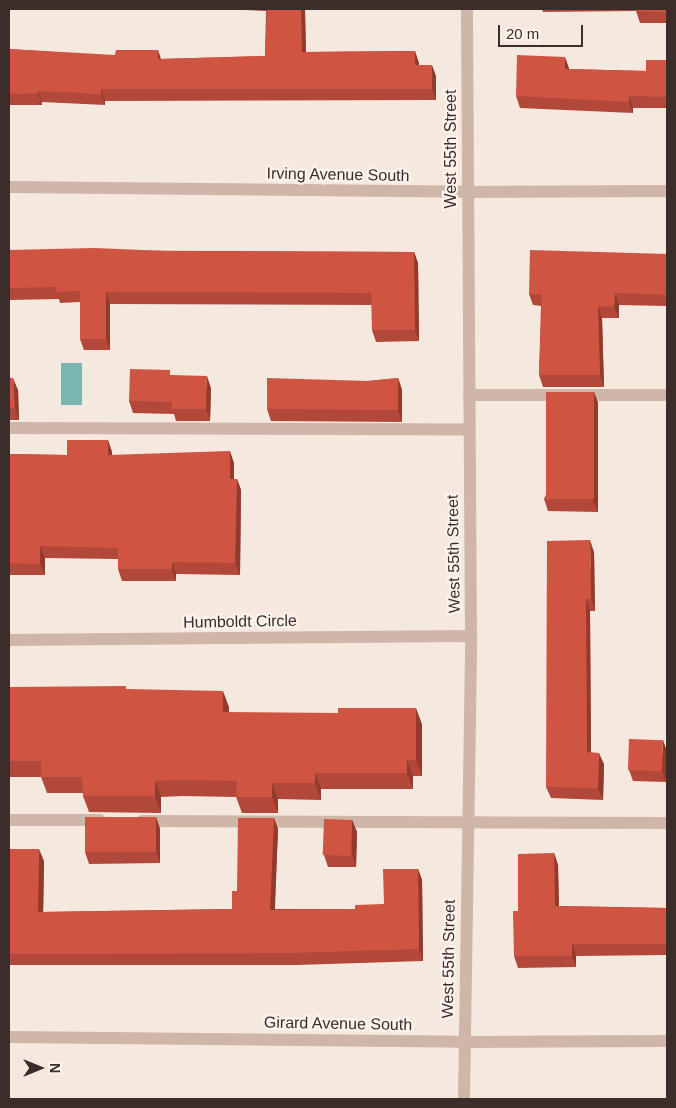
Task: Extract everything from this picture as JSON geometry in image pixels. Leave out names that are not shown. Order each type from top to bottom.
[{"type":"street","name":"West 55th Street","points":[[464,1099],[471,636],[467,9]]},
{"type":"street","name":"Irving Avenue South","points":[[9,187],[467,192],[667,191]]},
{"type":"street","points":[[469,395],[667,396]]},
{"type":"street","points":[[9,428],[469,430]]},
{"type":"street","name":"Humboldt Circle","points":[[9,640],[471,636]]},
{"type":"street","points":[[9,820],[667,823]]},
{"type":"street","name":"Girard Avenue South","points":[[9,1037],[464,1042],[667,1041]]},
{"type":"water","points":[[61,363],[82,363],[82,405],[61,405]]},
{"type":"building","points":[[267,9],[301,9],[302,52],[415,51],[415,65],[432,65],[432,89],[101,89],[101,94],[38,91],[38,93],[9,94],[9,49],[115,55],[116,50],[158,50],[158,59],[265,56]]},
{"type":"building","points":[[636,9],[667,9],[667,12],[636,11]]},
{"type":"building","points":[[517,55],[565,57],[565,69],[646,71],[646,60],[667,60],[667,97],[629,96],[629,102],[516,96]]},
{"type":"building","points":[[94,248],[167,251],[414,252],[415,330],[372,330],[371,293],[106,292],[106,339],[80,339],[80,291],[56,292],[56,287],[9,288],[9,250]]},
{"type":"building","points":[[530,250],[667,254],[667,295],[615,293],[614,307],[598,306],[600,375],[539,375],[542,294],[529,294]]},
{"type":"building","points":[[130,369],[170,370],[170,375],[207,376],[206,409],[172,409],[172,402],[129,401]]},
{"type":"building","points":[[9,378],[13,378],[15,408],[9,408]]},
{"type":"building","points":[[267,378],[368,381],[398,378],[398,410],[267,409]]},
{"type":"building","points":[[546,392],[594,392],[594,499],[546,499]]},
{"type":"building","points":[[67,440],[108,440],[108,455],[230,451],[230,479],[237,479],[235,563],[172,562],[172,569],[118,569],[118,548],[40,546],[40,564],[9,563],[9,454],[67,455]]},
{"type":"building","points":[[590,540],[591,599],[586,599],[587,752],[599,753],[598,788],[546,787],[547,541]]},
{"type":"building","points":[[126,686],[126,689],[223,691],[223,712],[338,713],[338,708],[416,708],[416,760],[407,760],[407,773],[315,773],[315,783],[272,783],[272,797],[236,797],[237,781],[176,780],[155,781],[155,796],[83,796],[82,777],[41,777],[41,761],[9,761],[9,687]]},
{"type":"building","points":[[629,739],[663,740],[662,771],[628,770]]},
{"type":"building","points":[[85,817],[156,817],[156,852],[85,852]]},
{"type":"building","points":[[238,818],[274,818],[270,910],[355,909],[355,905],[384,904],[383,869],[418,869],[419,949],[292,953],[9,954],[9,849],[39,849],[38,912],[232,909],[232,891],[237,891]]},
{"type":"building","points":[[324,819],[352,820],[351,856],[323,855]]},
{"type":"building","points":[[554,853],[555,906],[667,908],[667,944],[572,944],[572,956],[514,956],[513,911],[518,911],[518,854]]}]
